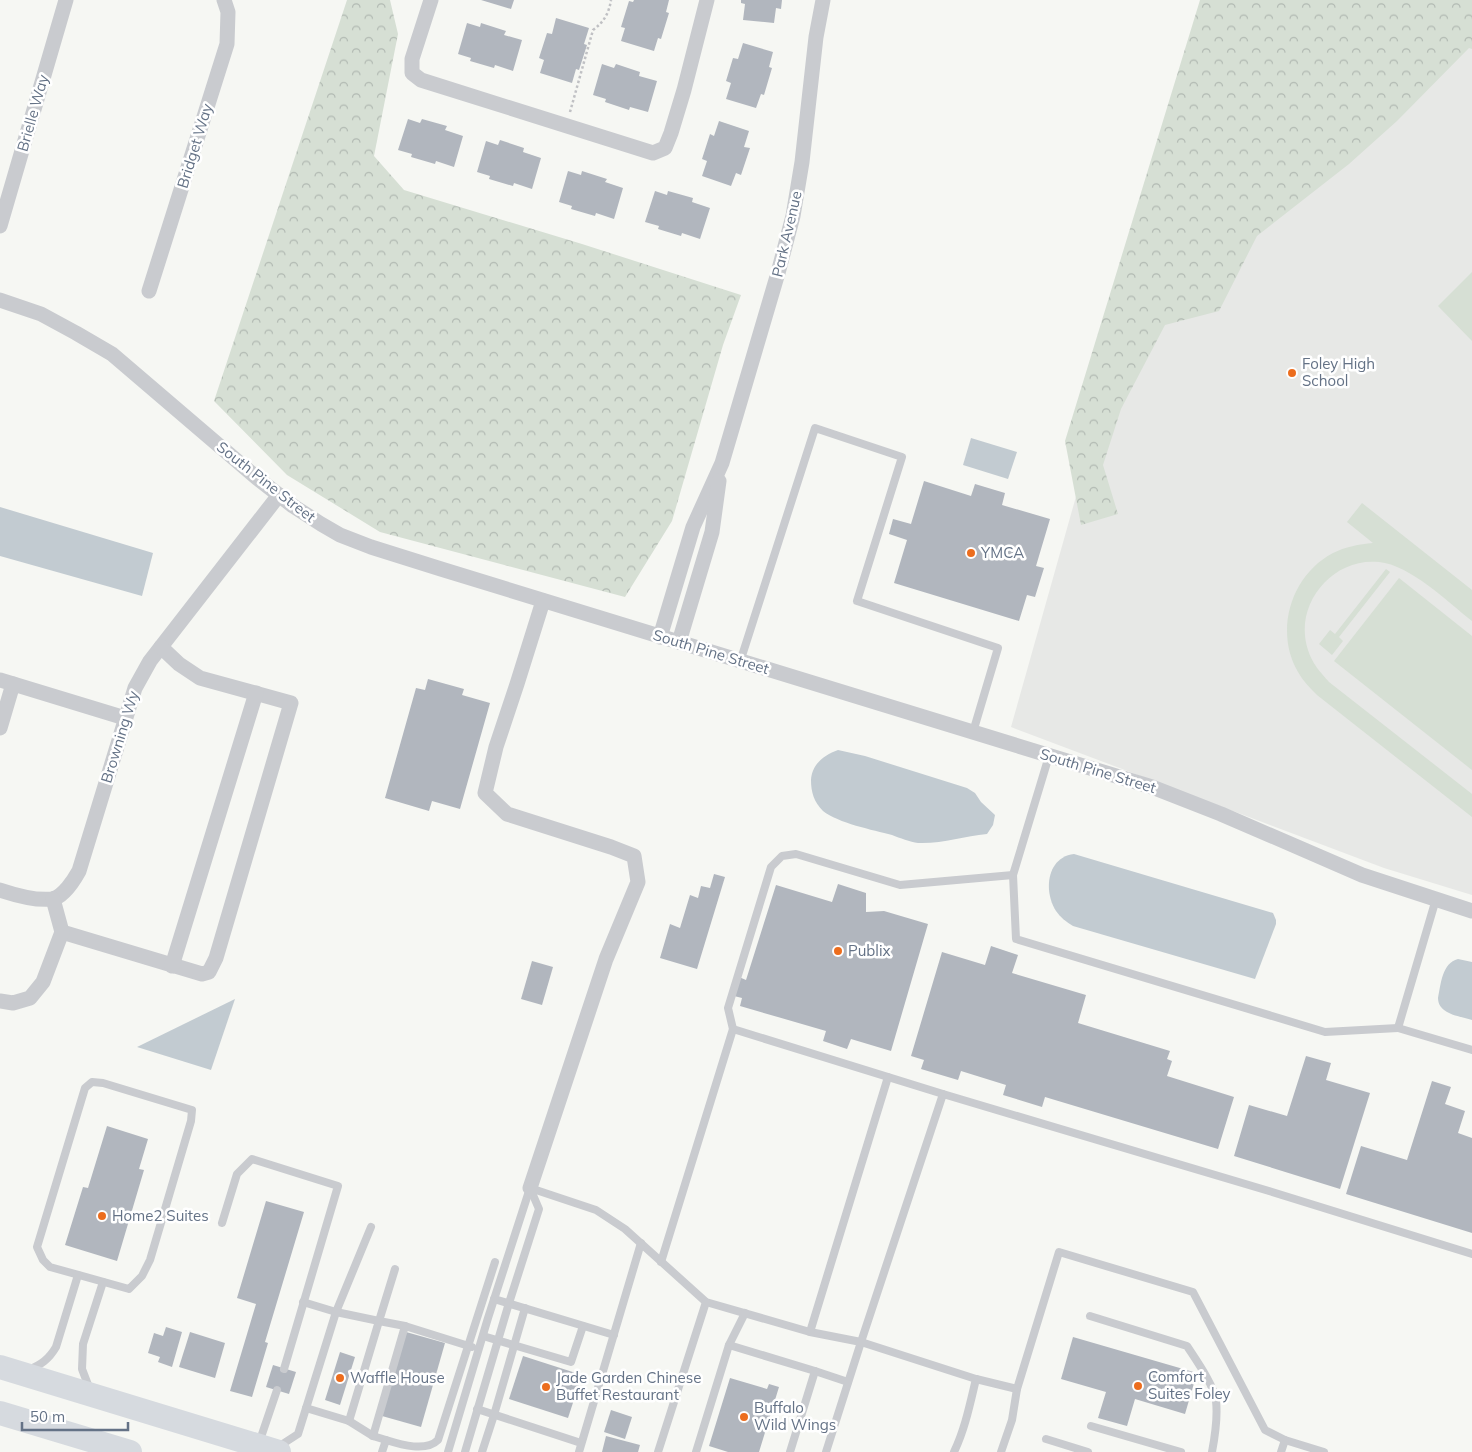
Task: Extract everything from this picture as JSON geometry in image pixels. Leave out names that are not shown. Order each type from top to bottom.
[{"type":"main road","points":[[10,1370],[271,1450]]},
{"type":"main road","points":[[0,1413],[130,1452]]},
{"type":"street","name":"Brielle Way","points":[[0,226],[66,0]]},
{"type":"street","name":"Bridget Way","points":[[149,291],[227,44],[228,12],[224,0]]},
{"type":"street","points":[[431,0],[412,60],[412,73],[421,80],[653,153],[665,148],[671,132],[707,0]]},
{"type":"street","name":"Park Avenue","points":[[660,636],[693,527],[722,463],[794,216],[816,37],[823,0]]},
{"type":"street","name":"South Pine Street","points":[[0,300],[40,314],[112,354],[256,478],[320,524],[340,535],[543,601],[1152,787],[1221,814],[1362,875],[1472,911]]},
{"type":"street","name":"Park Avenue","points":[[679,642],[712,532],[722,463]]},
{"type":"street","name":"Browning Wy","points":[[53,899],[70,886],[79,871],[134,688],[150,661],[279,495]]},
{"type":"street","points":[[530,1188],[606,959],[638,882],[634,856],[507,814],[485,793],[496,747],[518,684],[543,601]]},
{"type":"street","points":[[62,932],[202,974],[209,972],[216,958],[291,703],[200,678],[179,664],[161,647]]},
{"type":"street","points":[[0,727],[7,682],[125,718]]},
{"type":"street","points":[[172,966],[256,693]]},
{"type":"street","points":[[0,890],[24,897],[53,899],[62,932],[43,982],[30,998],[13,1003],[0,1001]]},
{"type":"lane","points":[[740,662],[814,428],[902,457],[857,601],[998,648],[973,732]]},
{"type":"lane","points":[[1049,756],[1014,875],[1016,939],[1325,1032],[1398,1028],[1472,1050]]},
{"type":"lane","points":[[661,1262],[733,1029],[728,1008],[771,868],[782,856],[796,854],[900,885],[1014,875]]},
{"type":"lane","points":[[1398,1028],[1436,899]]},
{"type":"lane","points":[[733,1029],[1472,1254]]},
{"type":"lane","points":[[810,1332],[888,1077]]},
{"type":"lane","points":[[92,1082],[103,1083],[192,1110],[192,1121],[150,1260],[142,1276],[129,1289],[102,1282],[50,1267],[43,1260],[37,1247],[85,1088],[92,1082]]},
{"type":"lane","points":[[826,1452],[942,1094]]},
{"type":"lane","points":[[222,1223],[237,1174],[252,1159],[338,1186],[284,1368]]},
{"type":"lane","points":[[530,1188],[596,1210],[625,1229],[706,1302],[810,1332],[861,1342],[976,1379],[1017,1388]]},
{"type":"lane","points":[[448,1452],[530,1188]]},
{"type":"lane","points":[[465,1452],[539,1209],[530,1188]]},
{"type":"lane","points":[[271,1450],[298,1434],[336,1312],[371,1227]]},
{"type":"lane","points":[[579,1452],[641,1243]]},
{"type":"lane","points":[[1001,1452],[1012,1420],[1017,1388],[1059,1252],[1194,1292],[1264,1430],[1284,1440],[1324,1452]]},
{"type":"lane","points":[[306,1408],[349,1421],[372,1436],[416,1450],[422,1450],[434,1445],[440,1434],[495,1262]]},
{"type":"lane","points":[[349,1421],[395,1270]]},
{"type":"lane","points":[[10,1370],[42,1364],[52,1355],[78,1275]]},
{"type":"lane","points":[[91,1394],[82,1369],[83,1344],[102,1282]]},
{"type":"lane","points":[[494,1299],[614,1336]]},
{"type":"lane","points":[[303,1302],[336,1312],[404,1326],[479,1349]]},
{"type":"lane","points":[[658,1452],[706,1302]]},
{"type":"lane","points":[[482,1452],[525,1308]]},
{"type":"lane","points":[[696,1452],[729,1345],[745,1313]]},
{"type":"lane","points":[[1090,1316],[1187,1346],[1208,1380],[1216,1400],[1215,1436],[1212,1452]]},
{"type":"lane","points":[[372,1436],[404,1326]]},
{"type":"lane","points":[[483,1336],[571,1362],[583,1326]]},
{"type":"lane","points":[[729,1345],[848,1382]]},
{"type":"lane","points":[[790,1452],[815,1371]]},
{"type":"lane","points":[[954,1452],[965,1424],[976,1379]]},
{"type":"lane","points":[[271,1450],[277,1390]]},
{"type":"lane","points":[[477,1409],[581,1444]]},
{"type":"lane","points":[[1091,1426],[1181,1452]]},
{"type":"lane","points":[[1046,1439],[1088,1452]]},
{"type":"lane","points":[[382,1452],[386,1440]]},
{"type":"lane","points":[[1282,1452],[1284,1440]]},
{"type":"lane","points":[[959,1442],[961,1452]]},
{"type":"path","points":[[566,126],[593,30],[603,22],[608,13],[611,0]]},
{"type":"shaded area","name":"Foley High School","points":[[1216,0],[1472,18],[1472,895],[1384,868],[1011,727]]},
{"type":"shaded area","points":[[971,438],[1017,452],[1008,479],[963,465]]},
{"type":"shaded area","points":[[0,507],[153,553],[142,596],[0,556]]},
{"type":"shaded area","points":[[838,750],[865,756],[967,788],[975,793],[981,802],[995,815],[993,825],[987,834],[918,843],[837,819],[820,808],[812,793],[811,780],[816,765],[828,755]]},
{"type":"shaded area","points":[[1074,854],[1273,913],[1276,924],[1255,979],[1068,923],[1056,911],[1052,903],[1049,885],[1053,868],[1058,861],[1065,856]]},
{"type":"shaded area","points":[[1458,959],[1472,962],[1472,1020],[1450,1014],[1441,1008],[1439,1003],[1441,981],[1445,969]]},
{"type":"shaded area","points":[[235,999],[211,1070],[137,1047]]},
{"type":"green space","points":[[347,0],[390,0],[398,34],[374,156],[404,190],[741,295],[723,345],[672,521],[625,597],[380,532],[287,475],[214,401]]},
{"type":"green space","points":[[1200,0],[1472,0],[1472,49],[1469,48],[1397,121],[1349,164],[1257,236],[1219,311],[1165,325],[1121,409],[1103,465],[1118,514],[1081,525],[1065,441]]},
{"type":"green space","points":[[1472,272],[1472,341],[1438,306]]},
{"type":"green space","points":[[1362,503],[1472,590],[1472,621],[1416,577],[1403,570],[1379,562],[1362,563],[1346,567],[1332,576],[1320,587],[1311,601],[1306,617],[1305,633],[1308,650],[1319,671],[1329,682],[1472,794],[1472,817],[1317,695],[1298,672],[1291,656],[1287,639],[1287,622],[1297,590],[1306,575],[1318,563],[1333,553],[1352,546],[1373,543],[1347,522]]},
{"type":"green space","points":[[1386,569],[1390,572],[1339,637],[1343,641],[1332,655],[1319,644],[1330,630],[1335,634]]},
{"type":"green space","points":[[1399,578],[1472,636],[1472,770],[1334,661]]},
{"type":"building","points":[[481,0],[514,0],[511,9]]},
{"type":"building","points":[[634,0],[669,0],[666,12],[669,13],[661,39],[658,38],[654,51],[621,41],[625,28],[621,27],[629,1],[633,2]]},
{"type":"building","points":[[741,0],[782,0],[781,9],[776,8],[774,23],[743,20],[745,4],[741,3]]},
{"type":"building","points":[[556,18],[589,28],[584,44],[587,45],[579,70],[576,69],[572,83],[540,73],[544,60],[539,58],[547,33],[552,34]]},
{"type":"building","points":[[467,23],[480,27],[481,23],[506,31],[504,35],[522,40],[513,71],[495,65],[494,68],[470,61],[471,58],[458,54]]},
{"type":"building","points":[[743,43],[773,52],[769,67],[772,68],[764,95],[761,94],[756,108],[726,99],[731,83],[726,81],[733,58],[738,59]]},
{"type":"building","points":[[602,64],[614,68],[616,64],[640,72],[639,76],[657,81],[648,112],[630,107],[629,110],[605,102],[606,99],[593,95]]},
{"type":"building","points":[[408,119],[420,123],[422,119],[447,126],[445,130],[463,136],[454,167],[436,161],[435,164],[411,157],[412,154],[398,150]]},
{"type":"building","points":[[719,121],[749,131],[744,147],[750,148],[741,175],[736,173],[731,186],[702,176],[707,161],[702,159],[710,134],[714,136]]},
{"type":"building","points":[[500,140],[524,148],[523,152],[541,158],[532,189],[514,183],[513,186],[489,179],[490,176],[477,172],[486,141],[498,145]]},
{"type":"building","points":[[568,171],[581,175],[582,171],[607,179],[605,182],[623,188],[614,219],[596,213],[595,216],[571,209],[572,206],[559,202]]},
{"type":"building","points":[[655,191],[667,195],[668,191],[693,198],[692,202],[710,208],[700,239],[682,233],[681,236],[658,229],[659,226],[645,222]]},
{"type":"building","name":"YMCA","points":[[924,481],[971,496],[975,484],[1005,493],[1002,505],[1050,519],[1036,566],[1044,568],[1035,597],[1027,595],[1019,621],[894,583],[907,540],[889,534],[893,519],[911,524]]},
{"type":"building","points":[[428,679],[464,689],[462,695],[490,703],[460,809],[432,801],[429,811],[385,798],[416,688],[425,690]]},
{"type":"building","points":[[714,874],[725,877],[697,969],[660,958],[670,924],[680,928],[690,895],[698,898],[701,886],[710,888]]},
{"type":"building","name":"Publix","points":[[838,884],[866,893],[866,912],[884,911],[928,924],[891,1051],[851,1039],[847,1049],[823,1041],[826,1031],[740,1006],[742,998],[734,996],[739,977],[746,980],[776,885],[832,902]]},
{"type":"building","points":[[991,946],[1018,955],[1012,973],[1086,995],[1078,1023],[1170,1051],[1167,1059],[1172,1061],[1167,1076],[1234,1097],[1218,1149],[1045,1097],[1042,1107],[1003,1095],[1006,1085],[961,1071],[958,1080],[921,1069],[924,1060],[911,1056],[942,952],[985,965]]},
{"type":"building","points":[[532,961],[553,967],[542,1005],[521,999]]},
{"type":"building","points":[[1306,1056],[1331,1063],[1326,1080],[1370,1093],[1340,1189],[1234,1156],[1249,1105],[1287,1116]]},
{"type":"building","points":[[1432,1081],[1451,1087],[1445,1104],[1465,1111],[1458,1133],[1472,1138],[1472,1233],[1346,1194],[1361,1146],[1407,1160]]},
{"type":"building","name":"Home2 Suites","points":[[107,1126],[148,1139],[139,1169],[144,1170],[117,1261],[65,1245],[83,1187],[88,1188]]},
{"type":"building","points":[[266,1201],[304,1212],[265,1342],[268,1343],[252,1397],[230,1391],[256,1304],[237,1298]]},
{"type":"building","points":[[166,1327],[182,1332],[172,1367],[158,1362],[160,1357],[148,1353],[154,1333],[163,1336]]},
{"type":"building","points":[[190,1332],[225,1343],[215,1378],[179,1367]]},
{"type":"building","points":[[406,1332],[445,1343],[421,1427],[382,1416]]},
{"type":"building","name":"Comfort Suites Foley","points":[[1073,1337],[1197,1373],[1185,1414],[1135,1399],[1127,1426],[1098,1418],[1106,1392],[1061,1379]]},
{"type":"building","name":"Waffle House","points":[[340,1352],[355,1357],[340,1405],[325,1400]]},
{"type":"building","name":"Jade Garden Chinese Buffet Restaurant","points":[[523,1356],[582,1375],[568,1418],[509,1399]]},
{"type":"building","points":[[273,1365],[296,1372],[289,1394],[266,1387]]},
{"type":"building","name":"Buffalo Wild Wings","points":[[730,1378],[767,1389],[769,1384],[779,1387],[759,1452],[728,1452],[709,1446]]},
{"type":"building","points":[[611,1410],[632,1417],[625,1439],[604,1432]]},
{"type":"building","points":[[606,1436],[640,1445],[638,1452],[602,1452]]},
{"type":"place","name":"Foley High School","points":[[1292,373]]},
{"type":"place","name":"YMCA","points":[[971,553]]},
{"type":"place","name":"Publix","points":[[838,951]]},
{"type":"place","name":"Home2 Suites","points":[[102,1216]]},
{"type":"place","name":"Waffle House","points":[[340,1378]]},
{"type":"place","name":"Comfort Suites Foley","points":[[1138,1386]]},
{"type":"place","name":"Jade Garden Chinese Buffet Restaurant","points":[[546,1387]]},
{"type":"place","name":"Buffalo Wild Wings","points":[[744,1417]]}]
